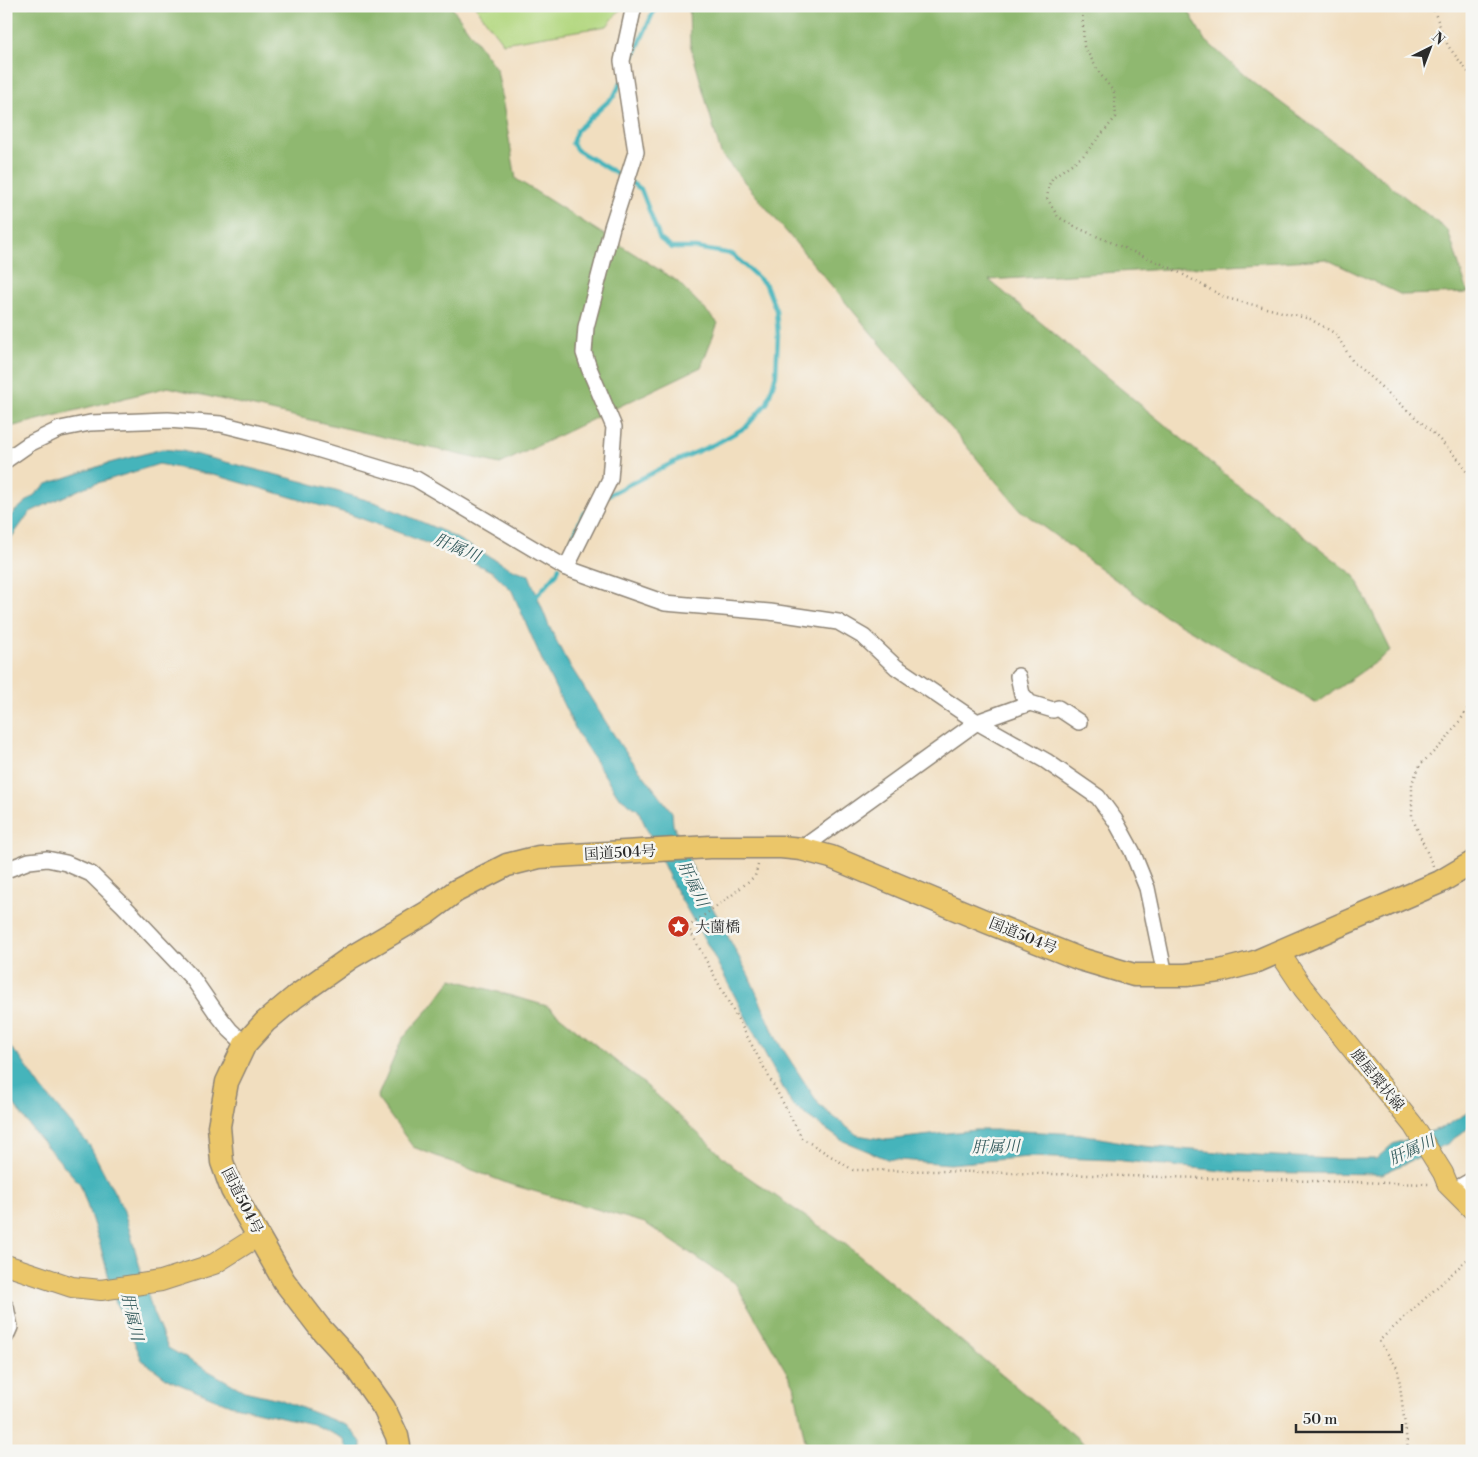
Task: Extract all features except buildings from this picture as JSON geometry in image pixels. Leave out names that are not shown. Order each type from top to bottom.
[{"type":"highway","name":"国道504号","points":[[400,1451],[397,1436],[384,1408],[353,1364],[320,1328],[284,1281],[232,1190],[222,1162],[219,1126],[227,1082],[245,1044],[265,1022],[295,997],[350,958],[428,912],[456,891],[507,865],[539,857],[710,847],[762,846],[801,849],[831,857],[1080,959],[1134,975],[1165,975],[1220,971],[1255,962],[1440,882],[1472,863]]},
{"type":"main road","name":"鹿屋環状線","points":[[1279,952],[1303,988],[1413,1125],[1448,1183],[1472,1209]]},
{"type":"main road","points":[[6,1265],[72,1287],[101,1290],[161,1281],[214,1264],[258,1236]]},
{"type":"street","points":[[566,568],[610,479],[614,427],[584,353],[586,327],[612,228],[636,152],[622,61],[634,6]]},
{"type":"street","points":[[6,460],[29,444],[60,429],[90,423],[168,420],[221,424],[297,443],[416,478],[566,568],[665,603],[770,612],[838,622],[864,637],[896,667],[977,722],[1046,762],[1098,797],[1116,820],[1132,851],[1147,888],[1165,975]]},
{"type":"street","points":[[1018,676],[1022,694],[1030,703],[1053,710],[1058,708],[1079,722]]},
{"type":"street","points":[[801,849],[977,722],[1030,703]]},
{"type":"street","points":[[6,870],[29,861],[46,859],[66,863],[91,874],[123,905],[193,980],[230,1030],[245,1044]]},
{"type":"street","points":[[1448,1183],[1472,1180]]},
{"type":"street","points":[[6,1307],[10,1327],[6,1336]]},
{"type":"path","points":[[1082,6],[1084,46],[1100,74],[1114,92],[1116,117],[1083,156],[1054,177],[1050,185],[1048,198],[1058,217],[1080,229],[1171,268],[1226,298],[1310,319],[1336,334],[1353,362],[1432,432],[1462,463],[1472,484]]},
{"type":"path","points":[[1432,6],[1448,46],[1472,76]]},
{"type":"path","points":[[1435,870],[1412,817],[1412,782],[1420,765],[1446,740],[1464,716],[1472,700]]},
{"type":"path","points":[[762,846],[755,876],[688,926],[802,1138],[853,1170],[1448,1183]]},
{"type":"path","points":[[1408,1451],[1398,1369],[1379,1341],[1472,1255]]},
{"type":"green space","points":[[6,6],[451,6],[497,70],[516,179],[677,281],[718,323],[701,367],[500,464],[168,387],[6,428]]},
{"type":"green space","points":[[475,6],[623,6],[607,26],[503,43]]},
{"type":"green space","points":[[689,6],[1186,6],[1204,39],[1245,76],[1354,157],[1448,231],[1468,293],[1402,295],[1326,259],[989,280],[1222,472],[1355,576],[1391,651],[1317,703],[1164,615],[1020,510],[721,154],[690,44]]},
{"type":"green space","points":[[452,979],[547,1006],[648,1087],[735,1168],[845,1244],[1093,1451],[807,1451],[794,1385],[735,1283],[645,1223],[509,1184],[413,1147],[377,1098],[402,1039],[430,1008]]},
{"type":"water","name":"肝属川","points":[[162,449],[182,451],[305,482],[377,503],[445,532],[510,568],[529,575],[549,626],[564,656],[621,746],[672,812],[673,825],[699,882],[749,976],[777,1040],[820,1106],[857,1135],[887,1140],[975,1130],[1002,1130],[1080,1134],[1142,1146],[1256,1155],[1376,1159],[1393,1144],[1444,1127],[1472,1110],[1472,1125],[1447,1144],[1382,1174],[1233,1172],[1114,1160],[1028,1157],[950,1164],[887,1159],[841,1140],[792,1105],[710,949],[674,887],[638,810],[618,796],[578,734],[545,667],[512,591],[493,572],[453,553],[349,514],[222,477],[159,464],[85,487],[30,512],[6,545],[6,522],[13,513],[47,484],[106,464]]},
{"type":"water","name":"肝属川","points":[[6,1043],[19,1056],[42,1089],[90,1146],[124,1211],[153,1313],[168,1348],[244,1391],[279,1399],[348,1426],[361,1442],[361,1451],[348,1451],[344,1439],[312,1424],[230,1405],[169,1380],[142,1360],[116,1304],[99,1241],[80,1184],[34,1132],[6,1093]]},
{"type":"waterway","points":[[628,69],[656,6]]},
{"type":"waterway","points":[[621,82],[614,96],[577,130],[572,143],[577,150],[624,178]]},
{"type":"waterway","points":[[606,496],[719,442],[746,427],[767,403],[776,375],[778,335],[776,310],[766,285],[732,254],[696,248],[672,248],[660,239],[641,189],[630,182]]},
{"type":"waterway","points":[[572,540],[583,514],[588,509]]},
{"type":"waterway","points":[[533,600],[557,573],[559,567]]},
{"type":"place","name":"大薗橋","points":[[679,927]]}]
